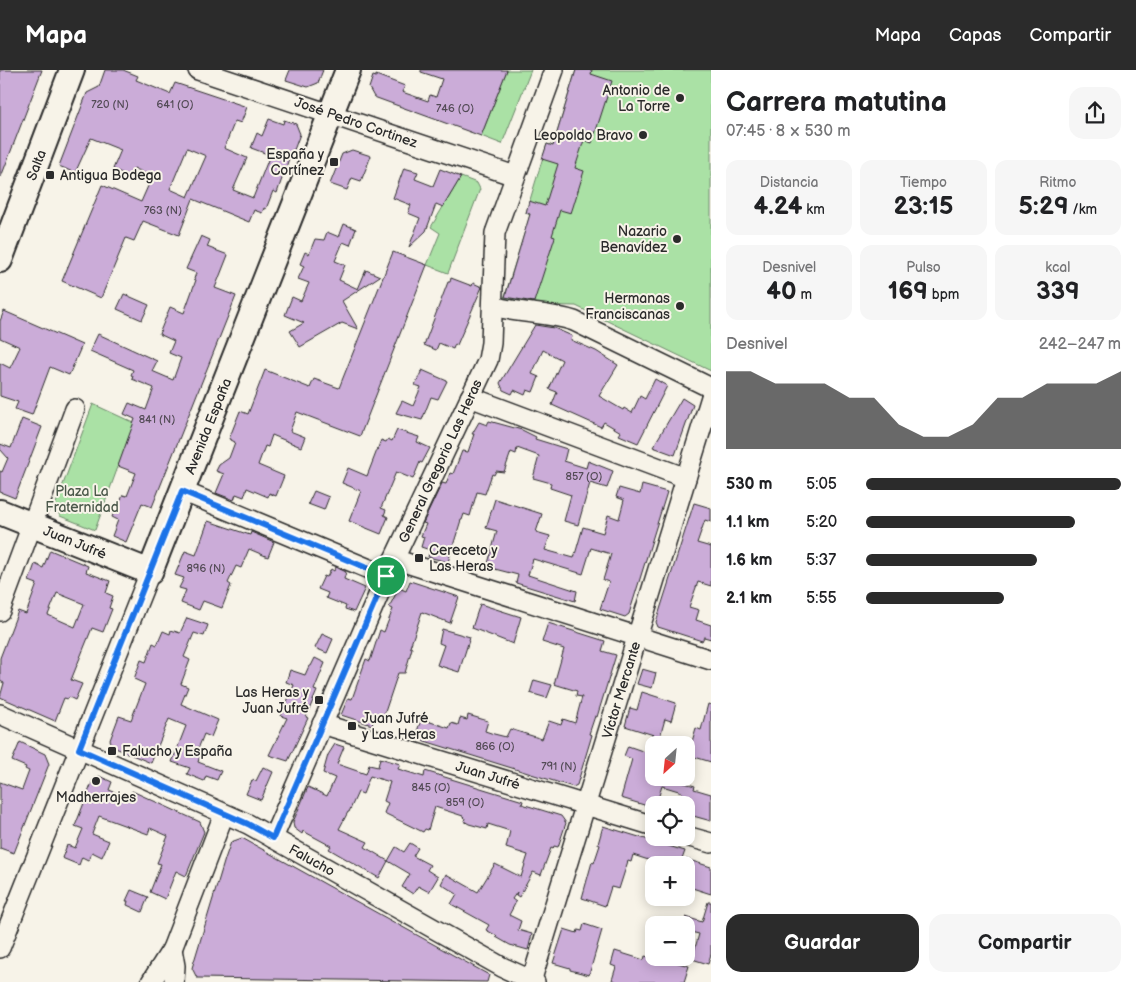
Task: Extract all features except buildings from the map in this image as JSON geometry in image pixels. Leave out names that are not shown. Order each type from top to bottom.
[{"type":"main road","name":"Salta","points":[[0,260],[72,70]]},
{"type":"main road","name":"Avenida España","points":[[150,572],[348,70]]},
{"type":"main road","name":"Juan Jufré","points":[[0,512],[150,572]]},
{"type":"street","name":"José Pedro Cortinez","points":[[198,70],[515,176]]},
{"type":"street","name":"General Gregorio Las Heras","points":[[273,838],[386,576],[488,360],[491,343],[495,233],[554,70]]},
{"type":"street","points":[[493,306],[517,312],[552,315],[574,321],[711,388]]},
{"type":"street","points":[[470,397],[686,478]]},
{"type":"street","name":"Víctor Mercante","points":[[533,982],[711,397]]},
{"type":"street","points":[[0,611],[75,409]]},
{"type":"street","points":[[182,491],[386,576]]},
{"type":"street","points":[[394,559],[711,660]]},
{"type":"street","name":"Avenida España","points":[[0,948],[150,572]]},
{"type":"street","name":"Falucho","points":[[0,714],[224,814],[273,838],[502,967],[533,982]]},
{"type":"street","name":"Juan Jufré","points":[[322,724],[645,823]]},
{"type":"street","points":[[151,982],[172,949],[224,814]]},
{"type":"street","points":[[695,839],[711,844]]},
{"type":"street","points":[[172,949],[175,966],[174,982]]},
{"type":"green space","points":[[507,70],[531,70],[502,144],[481,136]]},
{"type":"green space","points":[[576,70],[711,70],[711,371],[576,306],[533,305],[504,299],[530,215],[526,213],[547,144],[553,146]]},
{"type":"green space","points":[[461,177],[477,183],[480,189],[448,273],[427,265],[440,233],[431,227]]},
{"type":"green space","name":"Plaza La Fraternidad","points":[[93,404],[134,423],[95,530],[60,516],[55,506]]},
{"type":"place","name":"Antonio de La Torre","points":[[680,98]]},
{"type":"place","name":"Leopoldo Bravo","points":[[643,135]]},
{"type":"place","name":"España y Cortínez","points":[[334,162]]},
{"type":"place","name":"Antigua Bodega","points":[[50,175]]},
{"type":"place","name":"Nazario Benavídez","points":[[677,239]]},
{"type":"place","name":"Hermanas Franciscanas","points":[[680,306]]},
{"type":"place","name":"Cereceto y Las Heras","points":[[419,558]]},
{"type":"place","name":"Las Heras y Juan Jufré","points":[[319,700]]},
{"type":"place","name":"Juan Jufré y Las Heras","points":[[352,726]]},
{"type":"place","name":"Falucho y España","points":[[112,751]]},
{"type":"place","name":"Madherrajes","points":[[96,781]]},
{"type":"route","points":[[182,491],[386,576],[273,838],[248,824],[79,749],[182,491]]}]
